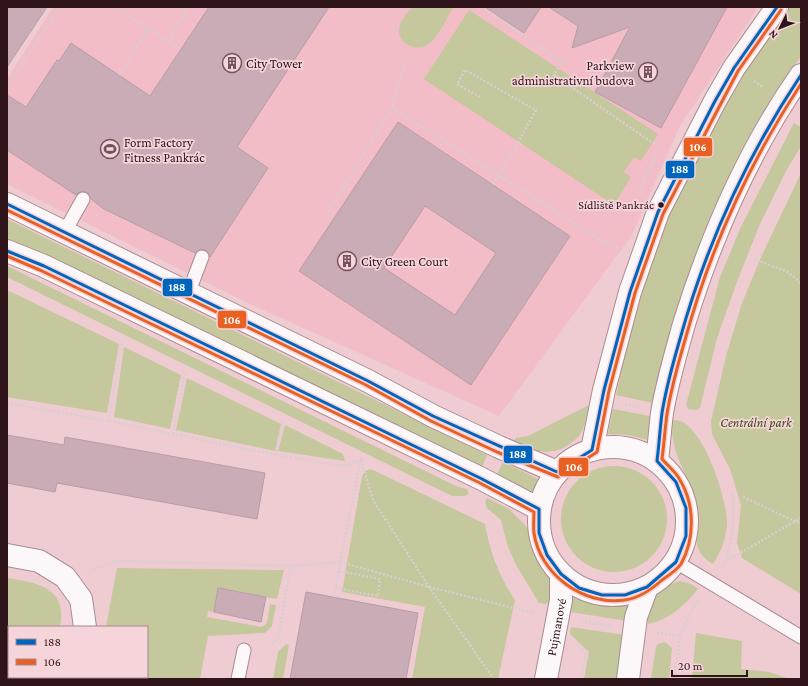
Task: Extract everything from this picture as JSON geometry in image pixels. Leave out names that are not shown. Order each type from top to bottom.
[{"type":"street","points":[[592,450],[604,390],[630,292],[658,212],[715,101],[734,68],[777,7]]},
{"type":"street","points":[[657,461],[662,412],[674,358],[704,262],[751,159],[783,101],[801,75]]},
{"type":"street","points":[[7,204],[368,381],[433,416],[557,472]]},
{"type":"street","points":[[7,251],[44,266],[482,479],[539,509]]},
{"type":"street","points":[[614,446],[637,450],[657,461],[676,482],[686,508],[686,536],[676,562],[647,588],[625,595],[602,595],[580,588],[561,574],[547,555],[539,533],[539,509],[557,472],[592,450],[614,446]]},
{"type":"street","points":[[7,555],[38,561],[65,577],[81,599],[85,626]]},
{"type":"street","name":"Pujmanové","points":[[546,679],[561,600],[561,574]]},
{"type":"street","points":[[628,679],[636,617],[647,588]]},
{"type":"lane","points":[[64,233],[83,199]]},
{"type":"lane","points":[[188,294],[202,257]]},
{"type":"lane","points":[[676,562],[801,637]]},
{"type":"lane","points":[[238,679],[244,650]]},
{"type":"path","points":[[7,89],[59,7]]},
{"type":"path","points":[[114,7],[181,49]]},
{"type":"path","points":[[168,41],[189,7]]},
{"type":"path","points":[[482,7],[562,62],[554,75],[660,148]]},
{"type":"path","points":[[118,75],[148,29]]},
{"type":"path","points":[[326,215],[392,108],[406,59]]},
{"type":"path","points":[[480,97],[457,84],[465,70],[536,110],[500,175],[492,184]]},
{"type":"path","points":[[753,80],[769,92]]},
{"type":"path","points":[[392,108],[602,241],[619,248]]},
{"type":"path","points":[[638,193],[656,155]]},
{"type":"path","points":[[754,259],[786,271],[801,283]]},
{"type":"path","points":[[109,421],[122,341]]},
{"type":"path","points":[[173,434],[185,372]]},
{"type":"path","points":[[7,403],[109,421],[276,455],[345,466],[361,459]]},
{"type":"path","points":[[622,404],[644,408]]},
{"type":"path","points":[[276,455],[283,421]]},
{"type":"path","points":[[334,597],[361,459]]},
{"type":"path","points":[[361,459],[373,500],[429,588],[494,679]]},
{"type":"path","points":[[720,570],[726,561],[734,524],[732,492]]},
{"type":"path","points":[[743,497],[801,524]]},
{"type":"path","points":[[726,561],[801,518]]},
{"type":"path","points":[[90,571],[118,561],[291,566],[340,562],[429,588],[519,611]]},
{"type":"path","points":[[272,644],[278,638],[291,566]]},
{"type":"path","points":[[336,588],[378,596],[380,579],[339,571]]},
{"type":"path","points":[[675,679],[680,636],[693,607],[704,595]]},
{"type":"path","points":[[580,621],[617,627]]},
{"type":"path","points":[[654,633],[680,636]]},
{"type":"shaded area","points":[[53,7],[758,7],[680,126],[632,235],[499,416],[248,303],[7,184],[7,79]]},
{"type":"green space","points":[[412,7],[454,7],[435,38],[427,45],[416,48],[406,44],[402,40],[399,31],[402,20]]},
{"type":"green space","points":[[787,7],[801,7],[801,56],[767,108],[746,146],[653,403],[616,395],[639,293],[668,215],[717,113]]},
{"type":"green space","points":[[469,10],[658,134],[641,161],[634,157],[624,172],[631,177],[614,205],[424,79]]},
{"type":"green space","points":[[794,123],[801,127],[801,146],[786,171],[760,224],[738,279],[717,338],[700,408],[697,410],[688,409],[686,405],[720,277],[741,227]]},
{"type":"green space","name":"Centrální park","points":[[801,173],[801,594],[742,558],[737,543],[741,505],[730,469],[712,434],[711,421],[726,356],[742,303],[762,255]]},
{"type":"green space","points":[[7,219],[487,455],[481,470],[7,238]]},
{"type":"green space","points":[[7,266],[458,487],[467,489],[469,493],[465,496],[452,496],[7,277]]},
{"type":"green space","points":[[7,290],[119,344],[107,413],[7,397]]},
{"type":"green space","points":[[124,347],[181,375],[170,429],[114,417]]},
{"type":"green space","points":[[187,378],[281,424],[275,451],[176,430]]},
{"type":"green space","points":[[589,405],[581,434],[564,448],[549,452],[542,452],[512,442],[516,438],[528,436]]},
{"type":"green space","points":[[613,409],[650,416],[647,440],[629,435],[608,434]]},
{"type":"green space","points":[[673,420],[684,423],[694,432],[703,446],[718,480],[723,498],[727,524],[726,535],[723,545],[713,564],[703,556],[697,545],[696,502],[693,491],[676,452],[672,432]]},
{"type":"green space","points":[[285,425],[343,454],[345,461],[278,451]]},
{"type":"green space","points":[[503,462],[540,480],[532,495],[496,476]]},
{"type":"green space","points":[[614,466],[634,470],[651,482],[663,499],[667,519],[663,539],[651,556],[634,568],[614,572],[594,568],[577,556],[565,539],[561,519],[565,499],[577,482],[594,470]]},
{"type":"green space","points":[[371,469],[485,524],[496,564],[504,582],[515,600],[498,679],[412,679],[425,607],[342,592],[362,476],[365,471]]},
{"type":"green space","points":[[487,498],[509,509],[526,526],[535,539],[551,582],[550,601],[547,603],[539,603],[515,563],[507,544],[501,520],[487,508],[485,502]]},
{"type":"green space","points":[[117,568],[284,570],[277,599],[218,588],[214,612],[208,611],[207,617],[262,627],[267,623],[270,604],[276,605],[272,626],[265,633],[208,636],[200,679],[97,679],[148,678],[148,626],[106,626]]},
{"type":"green space","points":[[7,578],[29,582],[48,589],[55,595],[59,603],[61,614],[60,626],[8,626],[7,659]]},
{"type":"green space","points":[[680,581],[691,584],[698,589],[688,601],[676,611],[663,619],[648,624],[647,617],[649,610],[656,597],[673,583]]},
{"type":"green space","points":[[576,595],[607,603],[629,603],[627,621],[571,612],[573,599]]},
{"type":"green space","points":[[571,627],[624,635],[619,679],[584,679],[589,652],[570,634]]},
{"type":"green space","points":[[696,633],[742,641],[741,669],[769,672],[790,679],[692,679]]},
{"type":"green space","points":[[665,642],[672,648],[669,679],[651,679],[656,646]]},
{"type":"green space","points":[[286,644],[289,645],[283,679],[273,679],[278,652]]},
{"type":"building","points":[[7,7],[47,7],[7,67]]},
{"type":"building","points":[[209,7],[329,7],[237,147],[268,168],[210,257],[205,250],[200,249],[195,253],[104,209],[91,199],[87,192],[79,192],[76,195],[7,150],[7,95],[26,107],[57,60],[59,61],[71,43],[150,96]]},
{"type":"building","name":"Parkview administrativní budova","points":[[485,7],[541,7],[524,33]]},
{"type":"building","name":"Parkview administrativní budova","points":[[549,7],[727,7],[661,128],[595,92],[630,27],[572,48],[578,26]]},
{"type":"building","name":"City Green Court","points":[[398,122],[570,236],[471,385],[299,271]],"holes":[[[425,206],[496,253],[455,315],[384,268]]]},
{"type":"building","points":[[7,435],[64,445],[65,437],[265,473],[257,519],[57,483],[55,492],[7,483]]},
{"type":"building","points":[[218,588],[266,597],[261,622],[214,612]]},
{"type":"building","points":[[306,592],[418,613],[406,679],[290,679]]},
{"type":"transit line","name":"188","points":[[7,204],[368,381],[433,416],[557,472],[592,450],[604,390],[630,292],[658,212],[715,101],[734,68],[777,7]]},
{"type":"transit line","name":"106","points":[[7,210],[366,385],[431,421],[497,452],[558,477],[597,452],[609,391],[635,293],[663,214],[738,71],[781,10]]},
{"type":"transit line","name":"188","points":[[7,251],[44,266],[482,479],[539,509],[539,533],[547,555],[561,574],[579,588],[602,595],[625,595],[647,587],[676,562],[686,536],[686,508],[676,482],[657,461],[662,413],[670,376],[690,304],[715,236],[730,202],[763,137],[801,75]]},
{"type":"transit line","name":"106","points":[[7,256],[42,271],[480,483],[534,512],[534,531],[538,548],[545,562],[566,584],[580,593],[594,598],[610,601],[630,599],[645,593],[672,573],[681,564],[686,554],[691,533],[691,511],[685,490],[678,477],[662,459],[667,414],[675,377],[695,306],[719,240],[764,145],[801,84]]},
{"type":"place","name":"City Tower","points":[[232,63]]},
{"type":"place","name":"Parkview administrativní budova","points":[[648,72]]},
{"type":"place","name":"Form Factory Fitness Pankrác","points":[[110,149]]},
{"type":"place","name":"Sídliště Pankrác","points":[[661,205]]},
{"type":"place","name":"City Green Court","points":[[347,261]]}]
